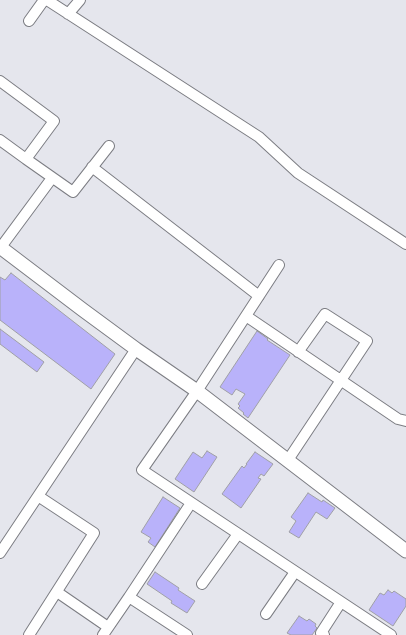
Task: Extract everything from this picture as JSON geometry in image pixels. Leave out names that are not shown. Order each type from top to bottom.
[{"type":"street","points":[[28,22],[45,0],[259,137],[298,173],[406,244]]},
{"type":"street","points":[[68,14],[80,0]]},
{"type":"street","points":[[0,81],[54,121],[26,159]]},
{"type":"street","points":[[0,140],[73,192],[109,146]]},
{"type":"street","points":[[92,167],[259,296]]},
{"type":"street","points":[[52,178],[0,247],[82,310],[197,391],[406,550]]},
{"type":"street","points":[[279,265],[197,391],[142,470],[388,634]]},
{"type":"street","points":[[288,460],[367,342],[325,314],[298,352]]},
{"type":"street","points":[[246,316],[398,419],[406,420]]},
{"type":"street","points":[[0,553],[136,348]]},
{"type":"street","points":[[29,635],[94,533],[38,496]]},
{"type":"street","points":[[57,592],[106,631],[191,503]]},
{"type":"street","points":[[202,584],[238,534]]},
{"type":"street","points":[[266,614],[295,572]]},
{"type":"street","points":[[129,597],[187,635]]},
{"type":"street","points":[[324,635],[321,633],[341,602]]},
{"type":"building","points":[[11,273],[115,354],[91,389],[0,320],[0,277],[5,280]]},
{"type":"building","points":[[0,329],[44,362],[37,372],[0,344]]},
{"type":"building","points":[[257,331],[268,339],[267,340],[290,355],[248,418],[238,408],[240,406],[238,404],[245,394],[236,389],[232,395],[220,387]]},
{"type":"building","points":[[207,451],[217,457],[194,492],[175,479],[193,452],[202,458]]},
{"type":"building","points":[[255,452],[273,464],[264,476],[261,474],[258,478],[261,479],[241,508],[222,494],[242,466],[244,468]]},
{"type":"building","points":[[308,493],[335,508],[327,519],[316,512],[299,538],[289,532],[296,521],[291,517]]},
{"type":"building","points":[[163,497],[180,508],[155,547],[148,542],[151,538],[141,532]]},
{"type":"building","points":[[155,572],[195,601],[187,613],[171,603],[172,601],[147,584]]},
{"type":"building","points":[[388,590],[392,593],[394,591],[406,599],[406,606],[393,626],[369,610],[380,593],[384,595]]},
{"type":"building","points":[[299,616],[307,621],[309,619],[316,624],[315,626],[317,628],[312,635],[291,635],[287,633]]}]
